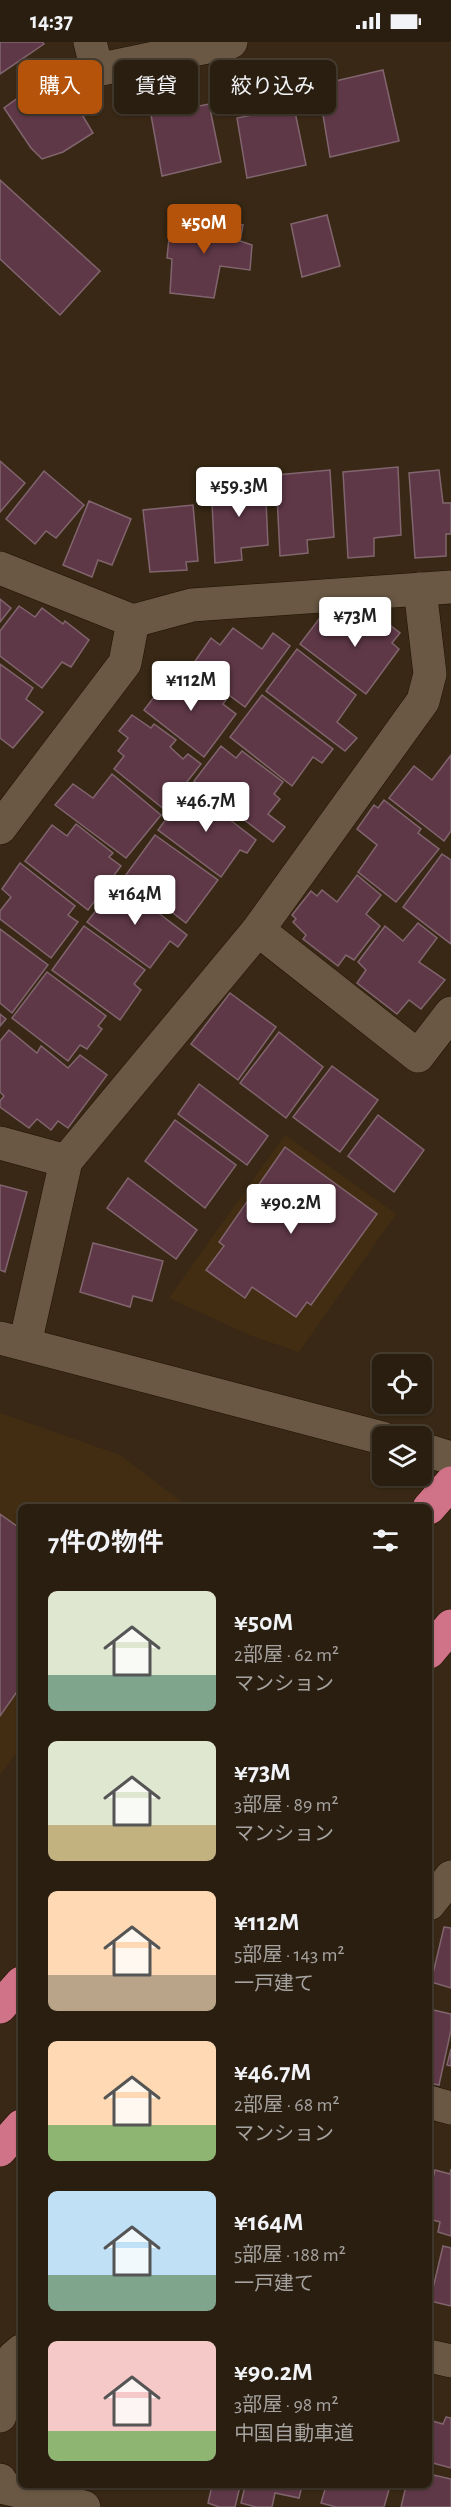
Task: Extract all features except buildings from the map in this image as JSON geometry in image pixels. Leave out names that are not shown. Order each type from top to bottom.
[{"type":"highway","points":[[432,1505],[451,1483]]},
{"type":"highway","points":[[432,1648],[451,1626]]},
{"type":"highway","points":[[0,2007],[18,1986]]},
{"type":"highway","points":[[0,2150],[18,2129]]},
{"type":"street","points":[[90,42],[97,70],[231,42]]},
{"type":"street","points":[[0,568],[133,621],[192,605],[436,588],[430,674],[423,701],[258,930],[66,1161],[12,1341],[372,1435]]},
{"type":"street","points":[[0,828],[125,663],[133,621]]},
{"type":"street","points":[[258,930],[418,1056],[451,1013]]},
{"type":"street","points":[[0,1143],[66,1161]]},
{"type":"street","points":[[432,1452],[451,1458]]},
{"type":"street","points":[[432,1900],[451,1877]]},
{"type":"street","points":[[432,2103],[451,2108]]},
{"type":"street","points":[[0,2416],[15,2357],[18,2354]]},
{"type":"street","points":[[432,2357],[451,2361]]},
{"type":"street","points":[[0,2480],[6,2488],[84,2507]]},
{"type":"shaded area","points":[[285,1135],[396,1214],[299,1352],[249,1335],[169,1298]]},
{"type":"shaded area","points":[[0,1413],[120,1455],[184,1504],[18,1504],[18,1751],[0,1775]]}]
